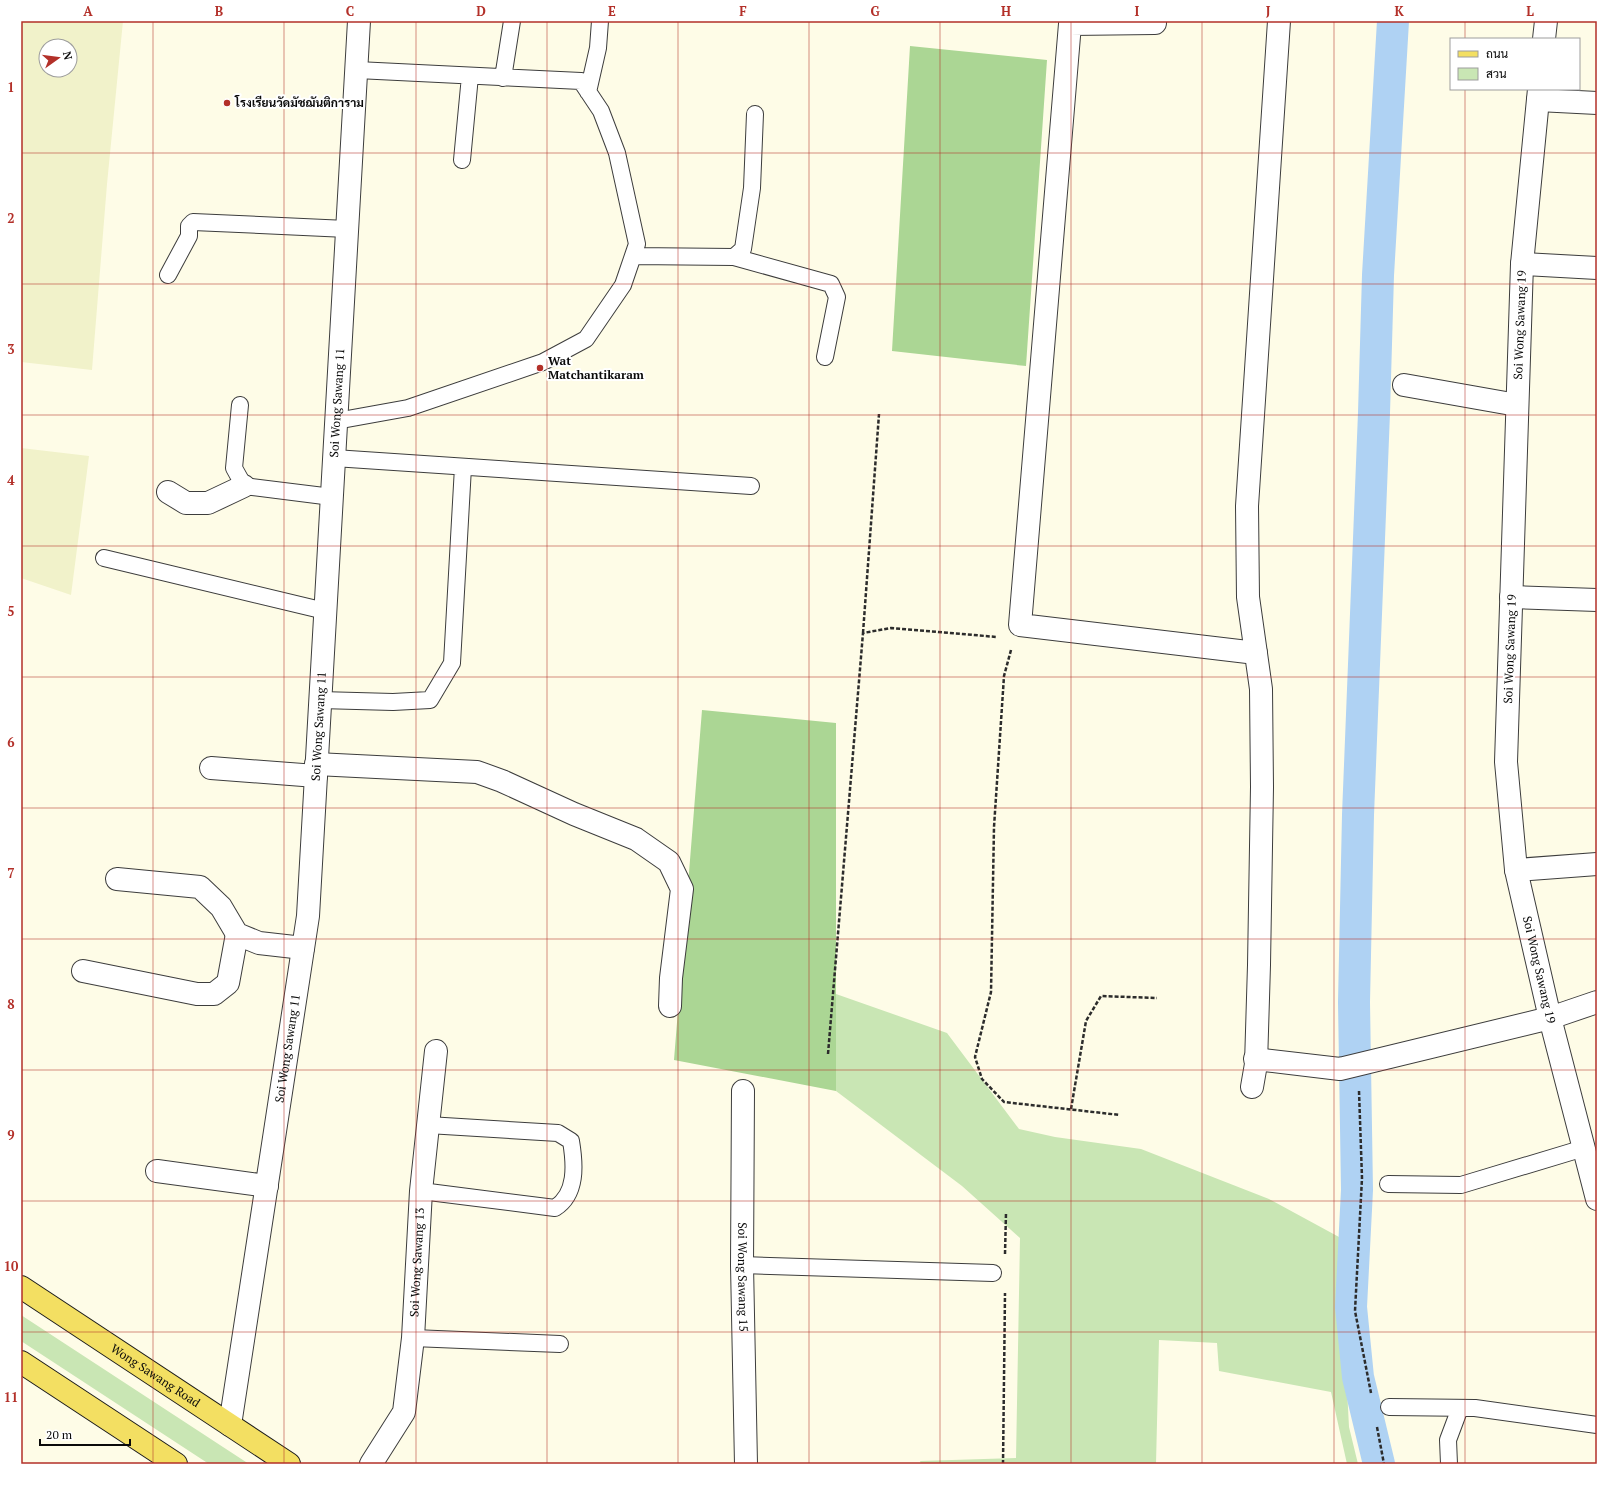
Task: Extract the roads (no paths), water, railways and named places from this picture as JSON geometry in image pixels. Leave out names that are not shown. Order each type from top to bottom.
[{"type":"main road","name":"Wong Sawang Road","points":[[21,1288],[289,1464]]},
{"type":"main road","points":[[21,1362],[176,1464]]},
{"type":"street","name":"Soi Wong Sawang 11","points":[[230,1426],[308,916],[359,21]]},
{"type":"street","points":[[1252,1087],[1255,1059],[1262,788],[1261,689],[1248,597],[1246,506],[1280,21]]},
{"type":"street","points":[[1544,38],[1546,21]]},
{"type":"street","points":[[1155,23],[1070,24],[1017,632],[1256,653]]},
{"type":"street","points":[[1539,94],[1597,103]]},
{"type":"street","name":"Soi Wong Sawang 19","points":[[1539,94],[1522,264],[1506,762],[1516,870],[1550,1018],[1597,1199]]},
{"type":"street","points":[[1522,264],[1597,268]]},
{"type":"street","points":[[1404,385],[1517,405]]},
{"type":"street","points":[[168,492],[186,503],[208,503],[244,486]]},
{"type":"street","points":[[1511,597],[1597,600]]},
{"type":"street","points":[[211,768],[477,772],[502,781],[574,814],[636,839],[669,862],[682,889],[671,978],[670,1006]]},
{"type":"street","points":[[1516,870],[1597,864]]},
{"type":"street","points":[[117,879],[200,887],[221,907],[237,934],[259,943],[303,948]]},
{"type":"street","points":[[83,971],[197,994],[214,994],[228,983],[237,934]]},
{"type":"street","points":[[1255,1059],[1340,1069],[1372,1062],[1460,1038],[1550,1018],[1597,1002]]},
{"type":"street","name":"Soi Wong Sawang 13","points":[[371,1464],[404,1412],[413,1338],[421,1191],[436,1051]]},
{"type":"street","name":"Soi Wong Sawang 15","points":[[743,1091],[742,1265],[746,1464]]},
{"type":"street","points":[[157,1171],[267,1186]]},
{"type":"lane","points":[[503,78],[512,21]]},
{"type":"lane","points":[[588,92],[598,48],[600,21]]},
{"type":"lane","points":[[336,422],[408,408],[543,362],[586,339],[623,285],[637,244],[617,152],[601,111],[581,81],[356,70]]},
{"type":"lane","points":[[462,160],[470,76]]},
{"type":"lane","points":[[734,257],[743,249],[752,188],[755,114]]},
{"type":"lane","points":[[168,275],[189,236],[189,226],[192,222],[347,229]]},
{"type":"lane","points":[[633,256],[734,257],[831,284],[837,297],[825,357]]},
{"type":"lane","points":[[240,405],[234,468],[244,486],[332,498]]},
{"type":"lane","points":[[334,458],[751,486]]},
{"type":"lane","points":[[320,700],[393,702],[430,700],[452,663],[463,467]]},
{"type":"lane","points":[[104,558],[325,611]]},
{"type":"lane","points":[[421,1191],[555,1208],[564,1202],[572,1186],[574,1161],[571,1141],[558,1133],[428,1125]]},
{"type":"lane","points":[[1388,1184],[1461,1185],[1584,1148]]},
{"type":"lane","points":[[742,1265],[993,1273]]},
{"type":"lane","points":[[413,1338],[560,1344]]},
{"type":"lane","points":[[1388,1407],[1475,1408],[1597,1425]]},
{"type":"lane","points":[[1449,1464],[1448,1440],[1460,1408]]},
{"type":"waterway","points":[[1379,1464],[1358,1377],[1351,1307],[1357,1190],[1354,1002],[1358,815],[1378,275],[1393,21]]},
{"type":"place","name":"โรงเรียนวัดมัชฌันติการาม","points":[[227,103]]},
{"type":"place","name":"Wat Matchantikaram","points":[[540,368]]}]
